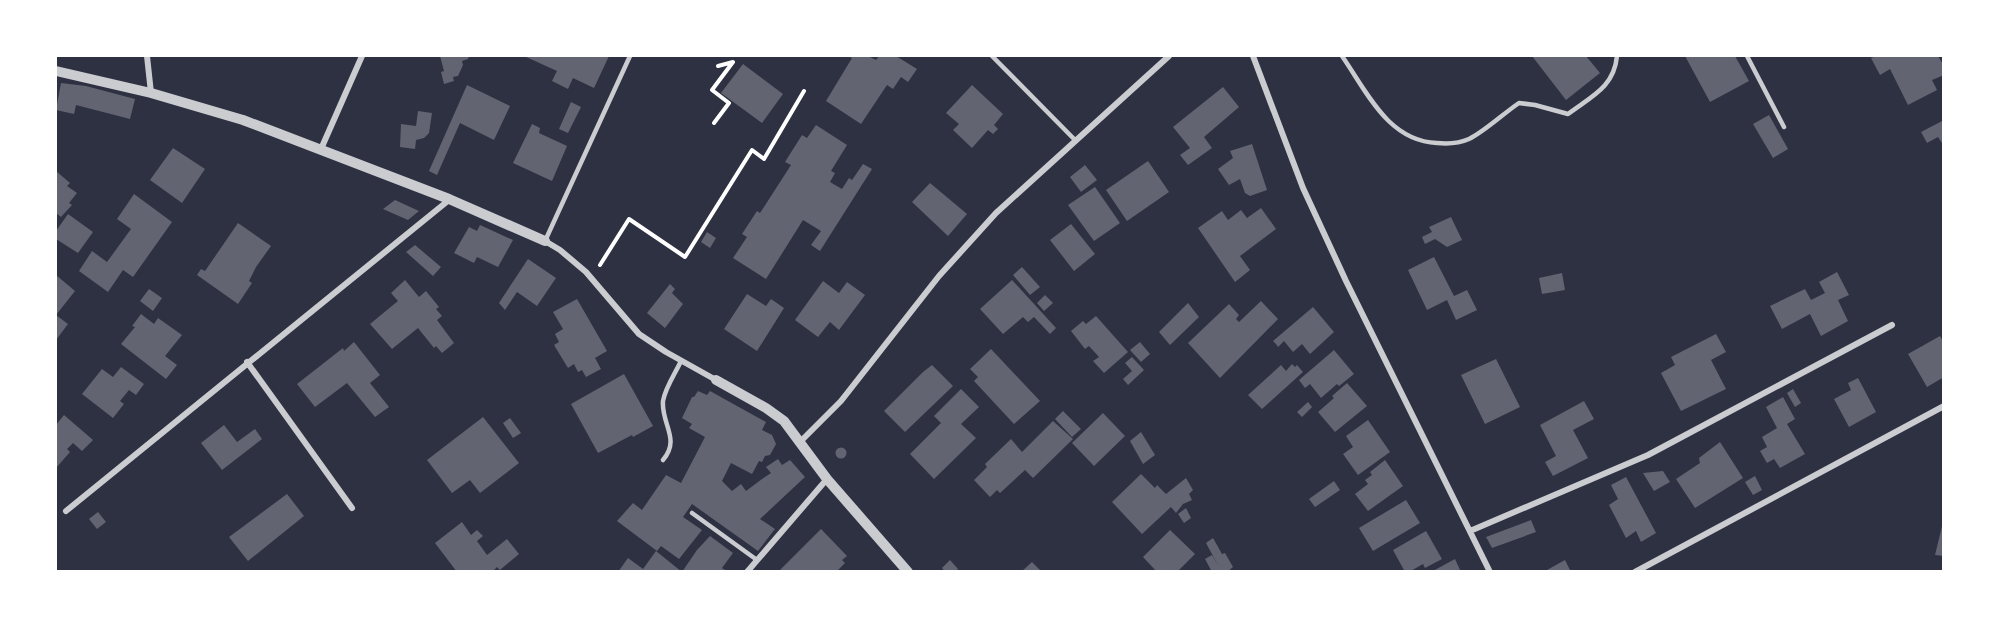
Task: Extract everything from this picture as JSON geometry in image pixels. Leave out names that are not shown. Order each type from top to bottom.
[{"type":"street","points":[[147,56],[151,93]]},
{"type":"street","points":[[321,149],[362,56]]},
{"type":"street","points":[[800,442],[841,401],[939,276],[989,220],[1169,56]]},
{"type":"street","points":[[1253,56],[1303,188],[1346,281],[1490,572]]},
{"type":"street","points":[[56,71],[151,93],[243,120],[449,199],[545,241],[560,250],[586,272],[639,333],[681,361],[766,408],[784,421],[827,479],[908,572]]},
{"type":"street","points":[[66,510],[449,199]]},
{"type":"street","points":[[1470,531],[1648,455],[1892,325]]},
{"type":"street","points":[[247,362],[352,508]]},
{"type":"street","points":[[1635,572],[1944,406]]},
{"type":"street","points":[[747,572],[827,479]]},
{"type":"lane","points":[[545,241],[630,56]]},
{"type":"lane","points":[[992,56],[1076,141]]},
{"type":"lane","points":[[1342,56],[1384,119],[1406,135],[1426,143],[1448,144],[1469,139],[1518,103],[1568,114],[1609,83],[1616,68],[1617,56]]},
{"type":"lane","points":[[1747,56],[1784,127]]},
{"type":"lane","points":[[663,460],[669,453],[672,441],[665,418],[663,399],[681,361]]},
{"type":"lane","points":[[692,513],[757,560]]},
{"type":"path","points":[[714,123],[729,103],[712,90],[733,62],[718,66]]},
{"type":"path","points":[[600,264],[629,219],[685,257],[752,150],[764,159],[804,91]]},
{"type":"building","points":[[440,56],[469,56],[468,59],[462,61],[463,65],[458,76],[453,77],[454,81],[444,84],[441,72],[444,71]]},
{"type":"building","points":[[524,56],[609,56],[594,88],[573,78],[568,89],[552,81],[557,71]]},
{"type":"building","points":[[848,56],[868,56],[876,60],[879,56],[896,56],[917,69],[908,82],[901,77],[893,89],[887,85],[861,124],[826,101],[852,58]]},
{"type":"building","points":[[1532,56],[1586,56],[1600,73],[1566,100]]},
{"type":"building","points":[[1685,56],[1735,56],[1749,81],[1710,102]]},
{"type":"building","points":[[1877,56],[1938,56],[1944,66],[1944,75],[1932,80],[1937,90],[1908,105],[1890,69],[1880,75],[1871,58]]},
{"type":"building","points":[[743,64],[783,94],[762,123],[721,93]]},
{"type":"building","points":[[61,83],[86,86],[135,99],[130,119],[76,105],[74,114],[56,110]]},
{"type":"building","points":[[467,85],[510,106],[494,140],[460,123],[437,175],[429,171]]},
{"type":"building","points":[[972,85],[1003,114],[994,125],[998,129],[993,134],[988,130],[972,148],[953,130],[959,124],[946,113]]},
{"type":"building","points":[[1223,87],[1239,107],[1204,137],[1212,148],[1188,165],[1180,155],[1190,148],[1173,127]]},
{"type":"building","points":[[571,102],[581,107],[568,133],[559,129]]},
{"type":"building","points":[[418,111],[432,113],[429,133],[424,138],[416,140],[415,149],[400,147],[401,124],[416,126]]},
{"type":"building","points":[[1769,115],[1788,149],[1773,158],[1753,124]]},
{"type":"building","points":[[1944,120],[1944,146],[1938,137],[1927,143],[1921,132]]},
{"type":"building","points":[[532,124],[540,128],[539,133],[567,146],[552,181],[513,163]]},
{"type":"building","points":[[816,125],[847,145],[831,171],[835,173],[830,182],[842,189],[849,178],[852,180],[863,164],[872,169],[820,251],[811,245],[821,231],[803,220],[766,279],[733,258],[747,237],[742,234],[757,211],[760,213],[791,165],[785,162],[802,135],[807,138]]},
{"type":"building","points":[[1252,144],[1267,190],[1250,196],[1245,193],[1240,179],[1229,185],[1218,169],[1233,158],[1230,151]]},
{"type":"building","points":[[173,148],[205,169],[182,203],[150,180]]},
{"type":"building","points":[[1148,161],[1169,192],[1127,221],[1106,190]]},
{"type":"building","points":[[1085,165],[1097,180],[1081,192],[1070,177]]},
{"type":"building","points":[[56,171],[70,183],[67,186],[77,193],[69,203],[72,205],[61,217],[56,213]]},
{"type":"building","points":[[930,183],[967,214],[948,236],[912,202]]},
{"type":"building","points":[[1095,187],[1120,223],[1094,241],[1068,205]]},
{"type":"building","points":[[134,194],[172,222],[133,277],[123,270],[108,292],[79,271],[92,251],[107,262],[131,229],[117,219]]},
{"type":"building","points":[[395,200],[419,211],[408,220],[383,209]]},
{"type":"building","points":[[1261,208],[1276,229],[1240,256],[1250,270],[1235,282],[1198,228],[1222,211],[1228,220],[1241,210],[1247,218]]},
{"type":"building","points":[[68,214],[93,232],[78,253],[56,239],[56,231]]},
{"type":"building","points":[[1451,217],[1462,240],[1447,247],[1435,239],[1425,244],[1422,237],[1432,232],[1429,227]]},
{"type":"building","points":[[238,223],[271,246],[256,267],[249,281],[252,283],[238,304],[197,275],[201,269],[205,271]]},
{"type":"building","points":[[1071,224],[1095,254],[1074,271],[1050,240]]},
{"type":"building","points":[[480,225],[513,240],[498,267],[477,257],[474,263],[454,253],[469,227],[477,231]]},
{"type":"building","points":[[707,232],[716,238],[710,248],[701,242]]},
{"type":"building","points":[[415,245],[441,267],[433,276],[406,252]]},
{"type":"building","points":[[1434,257],[1454,296],[1467,290],[1477,310],[1456,320],[1447,300],[1427,310],[1408,270]]},
{"type":"building","points":[[528,259],[556,278],[537,306],[517,292],[505,310],[499,303]]},
{"type":"building","points":[[1022,267],[1040,287],[1030,295],[1013,275]]},
{"type":"building","points":[[1837,272],[1849,295],[1838,300],[1848,321],[1821,336],[1810,314],[1782,329],[1770,306],[1805,289],[1811,300],[1825,293],[1819,282]]},
{"type":"building","points":[[1562,273],[1565,290],[1542,294],[1539,278]]},
{"type":"building","points":[[56,275],[75,291],[56,315]]},
{"type":"building","points":[[405,280],[419,297],[426,291],[439,307],[436,309],[442,316],[437,320],[454,343],[442,353],[436,346],[434,348],[418,328],[392,349],[370,324],[398,301],[391,293]]},
{"type":"building","points":[[1012,280],[1056,328],[1050,334],[1034,317],[1028,322],[1023,317],[1003,334],[980,309]]},
{"type":"building","points":[[823,281],[839,293],[847,282],[865,295],[839,330],[830,322],[818,337],[795,320]]},
{"type":"building","points":[[670,284],[675,289],[672,293],[683,304],[665,328],[647,313]]},
{"type":"building","points":[[149,289],[162,298],[153,311],[140,301]]},
{"type":"building","points":[[747,294],[766,306],[771,299],[784,308],[757,351],[724,329]]},
{"type":"building","points":[[1045,295],[1053,303],[1044,311],[1037,303]]},
{"type":"building","points":[[577,299],[607,351],[595,358],[601,369],[586,377],[582,370],[578,372],[574,364],[568,368],[554,345],[559,342],[555,334],[563,329],[553,312]]},
{"type":"building","points":[[1261,301],[1278,319],[1220,378],[1188,343],[1229,304],[1239,315],[1236,319],[1239,322]]},
{"type":"building","points":[[1188,303],[1199,317],[1170,345],[1159,332]]},
{"type":"building","points":[[1313,307],[1334,332],[1310,354],[1302,344],[1293,352],[1284,341],[1278,347],[1273,341]]},
{"type":"building","points":[[141,314],[154,324],[158,318],[182,335],[165,356],[177,365],[166,379],[121,344],[135,327],[132,326]]},
{"type":"building","points":[[56,315],[68,324],[56,340]]},
{"type":"building","points":[[1096,316],[1128,352],[1104,373],[1093,361],[1099,357],[1089,346],[1085,349],[1071,331],[1083,321],[1086,324]]},
{"type":"building","points":[[1716,334],[1726,352],[1711,360],[1726,389],[1681,411],[1661,373],[1675,365],[1671,357]]},
{"type":"building","points":[[1940,336],[1944,343],[1944,377],[1927,387],[1908,354]]},
{"type":"building","points":[[354,342],[380,375],[370,383],[389,407],[375,417],[347,383],[315,407],[297,384]]},
{"type":"building","points":[[1140,342],[1150,354],[1141,362],[1130,350]]},
{"type":"building","points":[[991,349],[1040,401],[1014,424],[974,381],[978,377],[970,369]]},
{"type":"building","points":[[1334,350],[1354,374],[1339,386],[1337,384],[1321,398],[1310,384],[1305,388],[1299,380]]},
{"type":"building","points":[[1132,357],[1144,370],[1128,385],[1123,379],[1132,371],[1125,363]]},
{"type":"building","points":[[1496,359],[1520,407],[1485,424],[1461,375]]},
{"type":"building","points":[[1292,364],[1295,367],[1297,365],[1303,372],[1262,409],[1248,395],[1281,365],[1286,371]]},
{"type":"building","points":[[932,365],[953,386],[905,432],[884,411]]},
{"type":"building","points":[[121,367],[144,384],[136,395],[129,390],[120,401],[124,404],[113,418],[82,394],[102,369],[113,377]]},
{"type":"building","points":[[624,374],[653,426],[598,453],[571,404]]},
{"type":"building","points":[[1858,378],[1876,412],[1849,427],[1834,399],[1851,390],[1848,383]]},
{"type":"building","points":[[1347,383],[1367,406],[1335,432],[1318,412]]},
{"type":"building","points":[[961,389],[979,407],[961,424],[976,438],[934,479],[910,454],[941,423],[934,416]]},
{"type":"building","points":[[1793,389],[1801,403],[1795,407],[1787,393]]},
{"type":"building","points":[[698,391],[707,395],[710,391],[766,422],[762,430],[772,435],[776,444],[770,455],[765,456],[762,462],[759,461],[752,474],[731,463],[722,481],[732,491],[741,484],[746,491],[771,473],[766,467],[778,459],[782,465],[790,460],[805,477],[760,519],[775,529],[758,551],[692,504],[683,517],[702,530],[679,559],[661,546],[657,551],[617,521],[633,503],[642,510],[666,475],[681,483],[705,437],[689,428],[692,424],[682,418],[692,397]]},
{"type":"building","points":[[1783,397],[1795,419],[1787,424],[1805,454],[1780,468],[1774,459],[1767,463],[1760,451],[1767,447],[1762,437],[1777,428],[1766,407]]},
{"type":"building","points":[[1584,401],[1594,419],[1573,430],[1588,458],[1553,476],[1545,462],[1556,456],[1540,425]]},
{"type":"building","points":[[1308,402],[1312,407],[1302,417],[1297,412]]},
{"type":"building","points":[[1063,411],[1081,429],[1072,437],[1055,419]]},
{"type":"building","points":[[1103,413],[1125,436],[1094,466],[1072,443]]},
{"type":"building","points":[[64,415],[93,440],[82,451],[73,443],[67,449],[70,452],[56,468],[56,425]]},
{"type":"building","points":[[483,417],[519,463],[480,493],[470,480],[452,493],[427,460]]},
{"type":"building","points":[[510,418],[521,433],[513,438],[503,423]]},
{"type":"building","points":[[1368,420],[1390,452],[1358,475],[1343,454],[1353,447],[1346,436]]},
{"type":"building","points":[[1053,421],[1073,439],[1033,478],[1025,470],[1000,493],[997,490],[990,497],[974,480],[987,467],[985,464],[1011,439],[1022,452]]},
{"type":"building","points":[[224,425],[237,442],[255,429],[262,439],[222,470],[201,443]]},
{"type":"building","points":[[1141,432],[1155,455],[1143,464],[1130,441]]},
{"type":"building","points":[[1720,442],[1743,478],[1695,508],[1676,479],[1700,463],[1699,458]]},
{"type":"building","points":[[841,448],[845,449],[845,457],[841,458],[837,457],[836,453],[837,449]]},
{"type":"building","points":[[1385,460],[1403,486],[1368,511],[1355,494],[1368,484],[1365,480],[1372,475],[1370,472]]},
{"type":"building","points":[[1663,471],[1670,482],[1654,491],[1643,473]]},
{"type":"building","points":[[1141,474],[1155,488],[1157,485],[1166,494],[1186,478],[1193,490],[1189,494],[1192,500],[1183,504],[1176,513],[1171,507],[1142,534],[1112,502]]},
{"type":"building","points":[[1755,476],[1762,490],[1753,495],[1745,482]]},
{"type":"building","points":[[1626,477],[1656,533],[1641,542],[1636,531],[1626,538],[1609,505],[1618,499],[1611,485]]},
{"type":"building","points":[[1334,481],[1340,490],[1315,507],[1309,499]]},
{"type":"building","points":[[287,494],[304,516],[248,561],[229,537]]},
{"type":"building","points":[[1406,500],[1420,523],[1373,551],[1359,528]]},
{"type":"building","points":[[1186,508],[1191,518],[1184,523],[1178,514]]},
{"type":"building","points":[[98,512],[106,522],[97,529],[89,519]]},
{"type":"building","points":[[1944,518],[1944,556],[1935,555]]},
{"type":"building","points":[[1531,520],[1536,532],[1492,548],[1486,537]]},
{"type":"building","points":[[462,522],[471,535],[477,530],[483,536],[477,541],[487,555],[507,539],[519,554],[500,570],[497,567],[492,572],[457,572],[435,543]]},
{"type":"building","points":[[821,529],[847,556],[842,560],[845,563],[836,572],[778,572]]},
{"type":"building","points":[[1170,530],[1195,554],[1177,572],[1157,572],[1143,557]]},
{"type":"building","points":[[1426,531],[1442,559],[1425,568],[1423,564],[1405,572],[1393,550]]},
{"type":"building","points":[[710,536],[733,553],[722,568],[724,572],[682,572],[697,550]]},
{"type":"building","points":[[1213,538],[1233,567],[1227,572],[1212,572],[1205,559],[1212,555],[1219,567],[1206,543]]},
{"type":"building","points":[[656,551],[682,572],[618,572],[628,558],[643,569]]},
{"type":"building","points":[[1455,559],[1461,572],[1431,572],[1444,565]]},
{"type":"building","points":[[950,560],[958,569],[955,572],[945,572],[942,568]]},
{"type":"building","points":[[1565,560],[1571,572],[1545,572],[1547,570]]},
{"type":"building","points":[[1032,562],[1042,572],[1021,572]]}]
